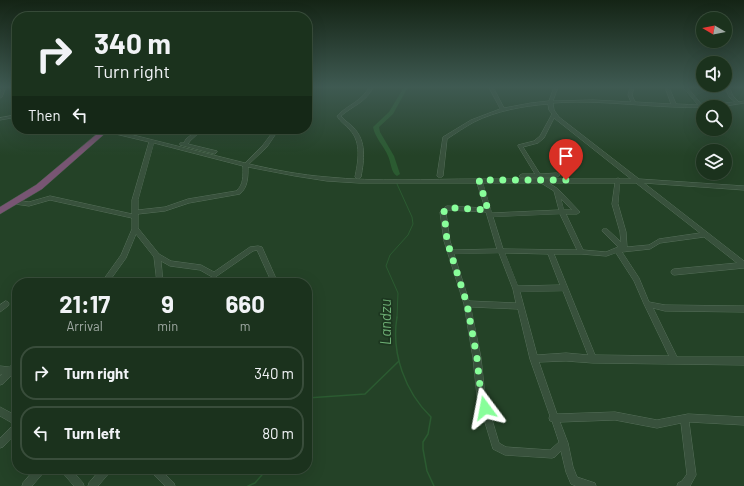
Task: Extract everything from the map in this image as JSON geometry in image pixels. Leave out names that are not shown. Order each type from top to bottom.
[{"type":"highway","points":[[0,211],[48,180],[101,134]]},
{"type":"street","points":[[347,110],[339,116],[356,134],[361,148],[361,160],[358,177]]},
{"type":"street","points":[[440,176],[445,138],[458,128],[498,110]]},
{"type":"street","points":[[552,110],[554,114],[630,176],[744,265]]},
{"type":"street","points":[[554,114],[542,138],[536,142],[520,146],[540,177],[556,190],[577,212],[489,212],[455,208],[444,210],[447,241],[467,304],[477,358],[481,396],[496,446],[505,452],[552,454],[564,443]]},
{"type":"street","points":[[0,119],[12,117]]},
{"type":"street","points":[[123,134],[247,162],[324,176],[630,176],[744,184]]},
{"type":"street","points":[[142,134],[286,174],[331,180],[479,180],[540,177],[637,181],[744,188]]},
{"type":"street","points":[[185,145],[194,134]]},
{"type":"street","points":[[15,202],[29,204],[50,198],[136,215],[164,209],[188,201],[238,193],[242,190],[247,162],[274,134]]},
{"type":"street","points":[[108,278],[124,256],[135,229],[135,200],[152,141]]},
{"type":"street","points":[[479,180],[501,251],[516,289],[534,360],[553,418],[564,443],[570,474],[574,480],[592,486]]},
{"type":"street","points":[[618,180],[615,204],[623,232],[624,249]]},
{"type":"street","points":[[556,190],[562,212],[581,252]]},
{"type":"street","points":[[135,229],[157,256],[170,263],[201,268],[214,275],[252,249],[258,248],[260,249],[273,278]]},
{"type":"street","points":[[605,231],[624,249]]},
{"type":"street","points":[[450,252],[550,251],[606,254],[617,250],[652,246],[659,241],[704,235]]},
{"type":"street","points":[[617,250],[637,280],[647,304],[675,360]]},
{"type":"street","points":[[550,251],[593,359]]},
{"type":"street","points":[[157,256],[159,278]]},
{"type":"street","points":[[674,272],[744,265]]},
{"type":"street","points":[[516,289],[565,288]]},
{"type":"street","points":[[0,309],[6,304]]},
{"type":"street","points":[[467,304],[520,306]]},
{"type":"street","points":[[647,304],[665,308],[744,309]]},
{"type":"street","points":[[534,360],[566,357],[593,359],[744,361]]},
{"type":"street","points":[[0,370],[11,371]]},
{"type":"street","points":[[0,381],[11,371]]},
{"type":"street","points":[[0,411],[12,418]]},
{"type":"street","points":[[553,418],[615,416],[657,424],[685,419],[744,421]]},
{"type":"street","points":[[681,486],[685,485],[692,475],[685,419]]},
{"type":"street","points":[[0,444],[12,431]]},
{"type":"street","points":[[26,486],[37,474]]},
{"type":"street","points":[[69,474],[80,486]]},
{"type":"street","points":[[92,486],[103,474]]},
{"type":"street","points":[[159,474],[171,486]]},
{"type":"waterway","name":"Landzu","points":[[393,110],[376,127],[377,132],[391,156],[397,174]]},
{"type":"waterway","name":"Landzu","points":[[397,184],[412,217],[413,224],[408,235],[390,255],[386,266],[398,293],[397,318]]},
{"type":"waterway","name":"Landzu","points":[[397,317],[396,344],[399,361]]},
{"type":"waterway","points":[[312,398],[365,394],[399,361]]},
{"type":"waterway","name":"Landzu","points":[[399,361],[407,384],[414,396],[431,417],[428,434],[423,442],[423,449],[427,471],[434,486]]},
{"type":"waterway","points":[[248,486],[255,483],[263,474]]},
{"type":"route","points":[[485,408],[481,396],[474,336],[467,304],[447,241],[444,210],[446,208],[488,210],[479,180],[566,180]]}]
